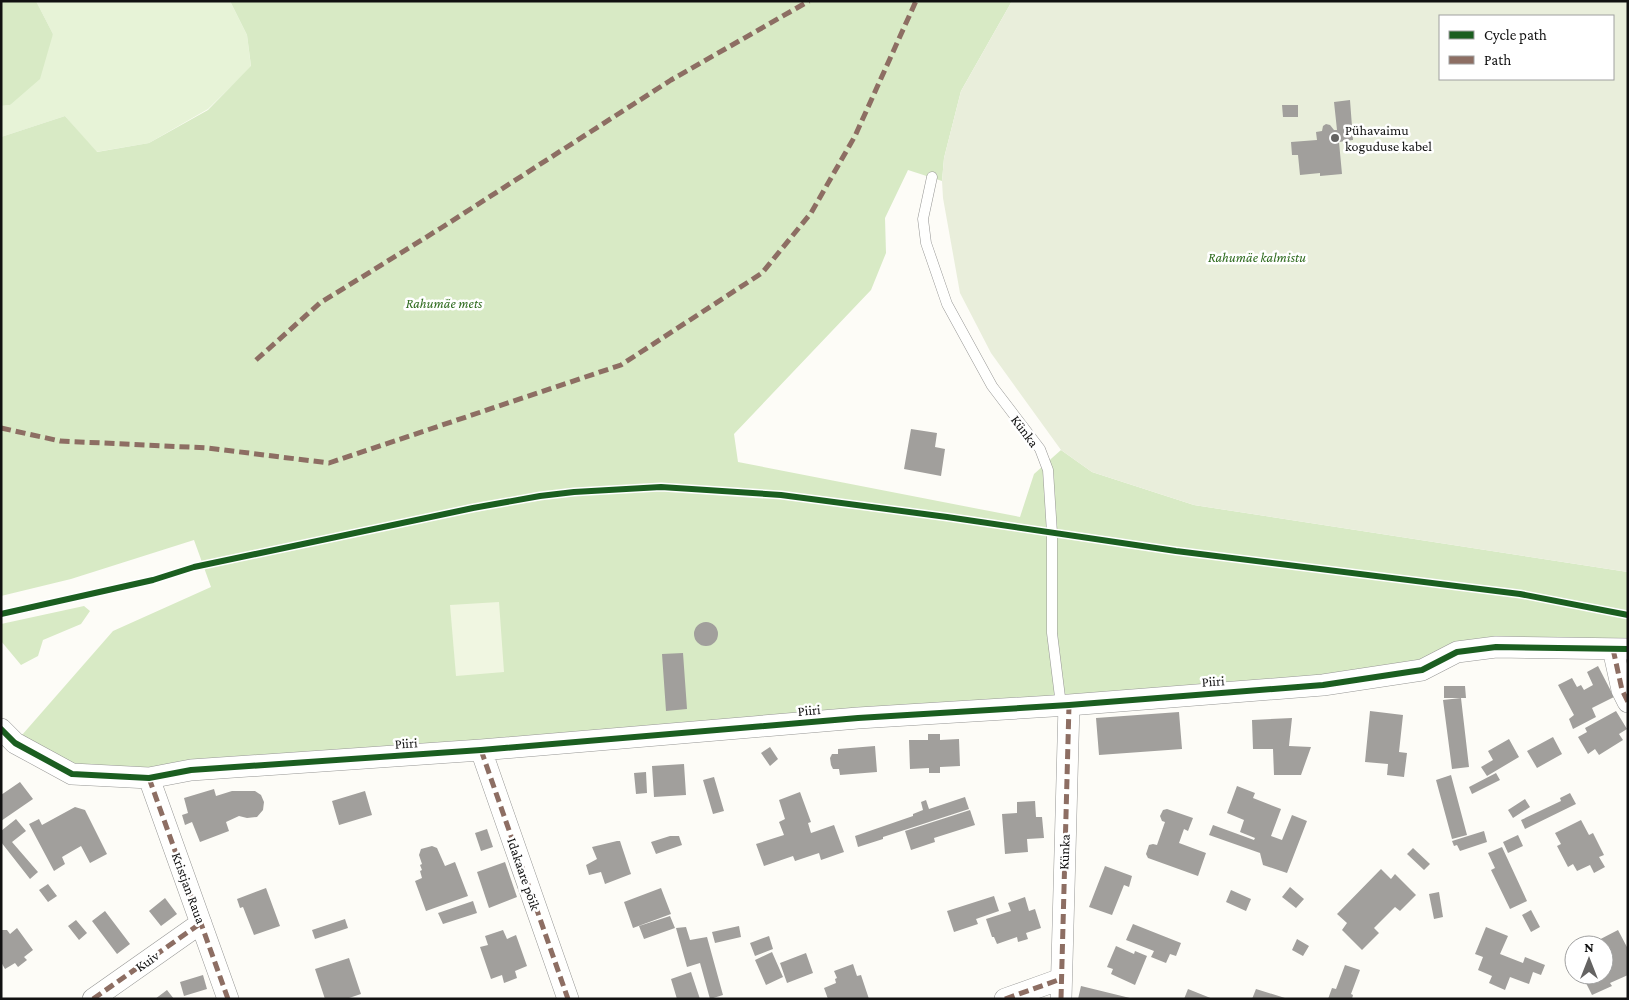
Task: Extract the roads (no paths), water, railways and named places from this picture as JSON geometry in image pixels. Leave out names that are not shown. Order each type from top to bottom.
[{"type":"street","name":"Piiri","points":[[1,729],[15,743],[72,774],[149,778],[191,770],[481,750],[849,719],[1323,685],[1422,670],[1457,652],[1496,647],[1620,649]]},
{"type":"street","points":[[1620,649],[1622,690],[1628,702]]},
{"type":"street","name":"Künka","points":[[1061,989],[1065,704]]},
{"type":"street","name":"Idakaare põik","points":[[481,750],[568,999]]},
{"type":"street","name":"Kristjan Raua","points":[[149,778],[228,999]]},
{"type":"street","name":"Kuiv","points":[[92,999],[201,924]]},
{"type":"street","points":[[1005,999],[1061,989]]},
{"type":"lane","name":"Künka","points":[[932,177],[923,219],[926,243],[947,304],[992,386],[1040,449],[1048,470],[1052,533],[1052,632],[1065,704]]},
{"type":"place","name":"Pühavaimu koguduse kabel","points":[[1335,138]]},
{"type":"park label","name":"Rahumäe kalmistu","points":[[1257,257]]},
{"type":"park label","name":"Rahumäe mets","points":[[444,303]]}]
